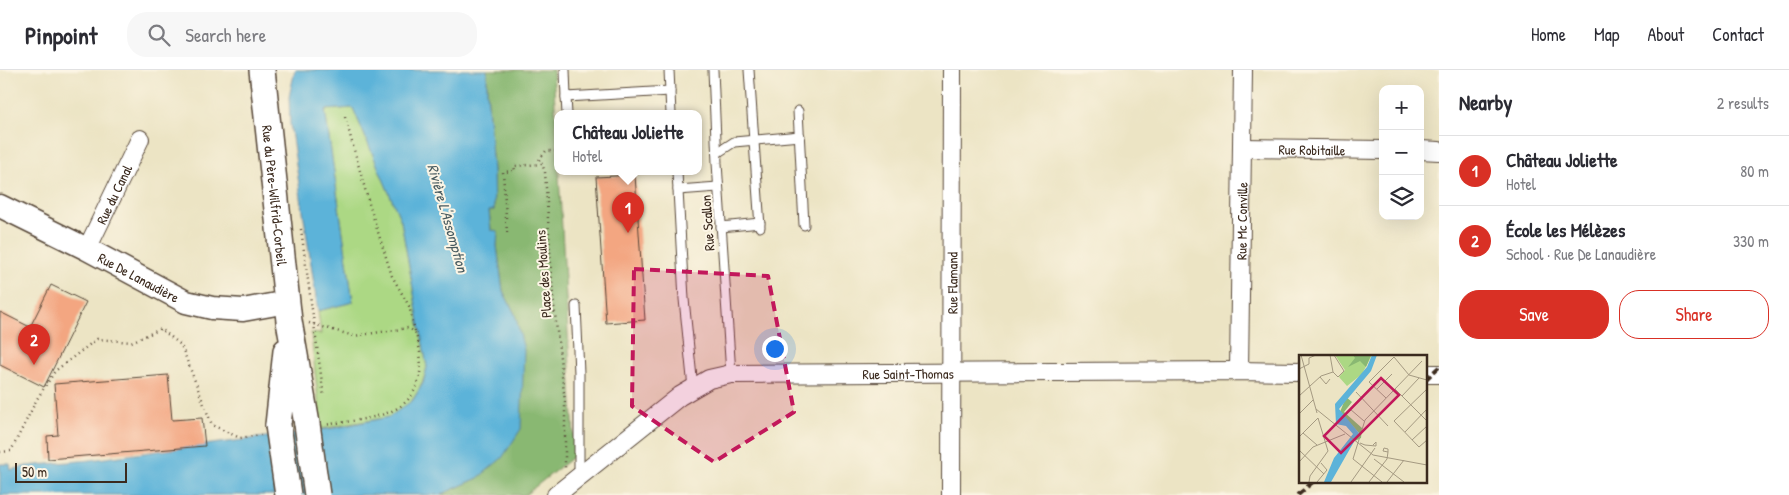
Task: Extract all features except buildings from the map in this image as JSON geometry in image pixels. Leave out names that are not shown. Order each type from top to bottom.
[{"type":"main road","name":"Rue du Père-Wilfrid-Corbeil","points":[[262,70],[296,315],[317,425],[317,495]]},
{"type":"main road","name":"Rue du Père-Wilfrid-Corbeil","points":[[288,495],[270,430],[296,315]]},
{"type":"street","name":"Rue Flamand","points":[[951,495],[952,70]]},
{"type":"street","name":"Rue Mc Conville","points":[[1239,371],[1243,70]]},
{"type":"street","name":"Rue du Canal","points":[[86,249],[140,139]]},
{"type":"street","name":"Rue Robitaille","points":[[1242,148],[1379,150]]},
{"type":"street","points":[[1424,150],[1439,150]]},
{"type":"street","name":"Rue De Lanaudière","points":[[0,206],[186,302],[227,310],[296,315]]},
{"type":"street","name":"Rue Saint-Thomas","points":[[561,491],[680,396],[709,379],[730,374],[1299,372]]},
{"type":"street","points":[[1426,374],[1439,374]]},
{"type":"lane","points":[[565,70],[568,110]]},
{"type":"lane","points":[[669,70],[671,110]]},
{"type":"lane","name":"Rue Scallon","points":[[713,70],[718,187],[730,374]]},
{"type":"lane","points":[[721,227],[760,225],[749,70]]},
{"type":"lane","points":[[566,97],[670,91]]},
{"type":"lane","points":[[798,111],[804,225]]},
{"type":"lane","points":[[717,153],[734,142],[800,136]]},
{"type":"lane","points":[[677,175],[684,299],[693,388]]},
{"type":"lane","points":[[678,190],[718,187]]},
{"type":"lane","points":[[576,306],[579,373],[579,476]]},
{"type":"path","points":[[317,425],[378,416],[393,410],[402,405],[413,394],[419,382],[422,368],[409,306],[392,276],[375,224],[345,117]]},
{"type":"path","points":[[507,233],[503,172],[515,171],[514,166],[542,164],[539,160],[546,151],[554,151]]},
{"type":"path","name":"Place des Moulins","points":[[542,164],[545,172],[553,296],[565,402],[561,491]]},
{"type":"path","points":[[296,315],[354,336],[408,328],[415,332]]},
{"type":"path","points":[[296,315],[322,375],[325,405]]},
{"type":"path","points":[[0,452],[11,451],[37,399],[55,371],[97,339],[131,342],[161,328],[181,345],[212,426],[240,438],[270,430]]},
{"type":"highlighted area","points":[[634,269],[768,276],[794,412],[714,462],[632,406]]},
{"type":"green space","points":[[487,70],[553,70],[555,110],[554,175],[559,175],[575,455],[525,495],[440,495],[478,478],[515,314],[503,291],[497,246],[498,231],[491,230],[489,210],[494,210],[493,170]]},
{"type":"green space","points":[[353,108],[401,221],[427,367],[422,384],[414,397],[404,408],[389,417],[321,429],[311,333],[321,334],[318,311],[353,302],[325,110]]},
{"type":"water","name":"Rivière L'Assomption","points":[[295,70],[487,70],[494,210],[489,211],[491,230],[498,231],[497,246],[503,291],[515,314],[524,350],[521,429],[502,458],[478,478],[440,495],[0,495],[0,464],[10,464],[11,470],[26,466],[90,460],[334,428],[389,417],[413,400],[423,383],[427,367],[401,221],[353,108],[325,110],[353,302],[318,311],[290,124],[289,97]]},
{"type":"railway","points":[[1426,379],[1439,367]]},
{"type":"railway","points":[[1298,495],[1313,482]]},
{"type":"place","name":"Château Joliette","points":[[628,233]]},
{"type":"place","name":"École les Mélèzes","points":[[34,365]]}]
